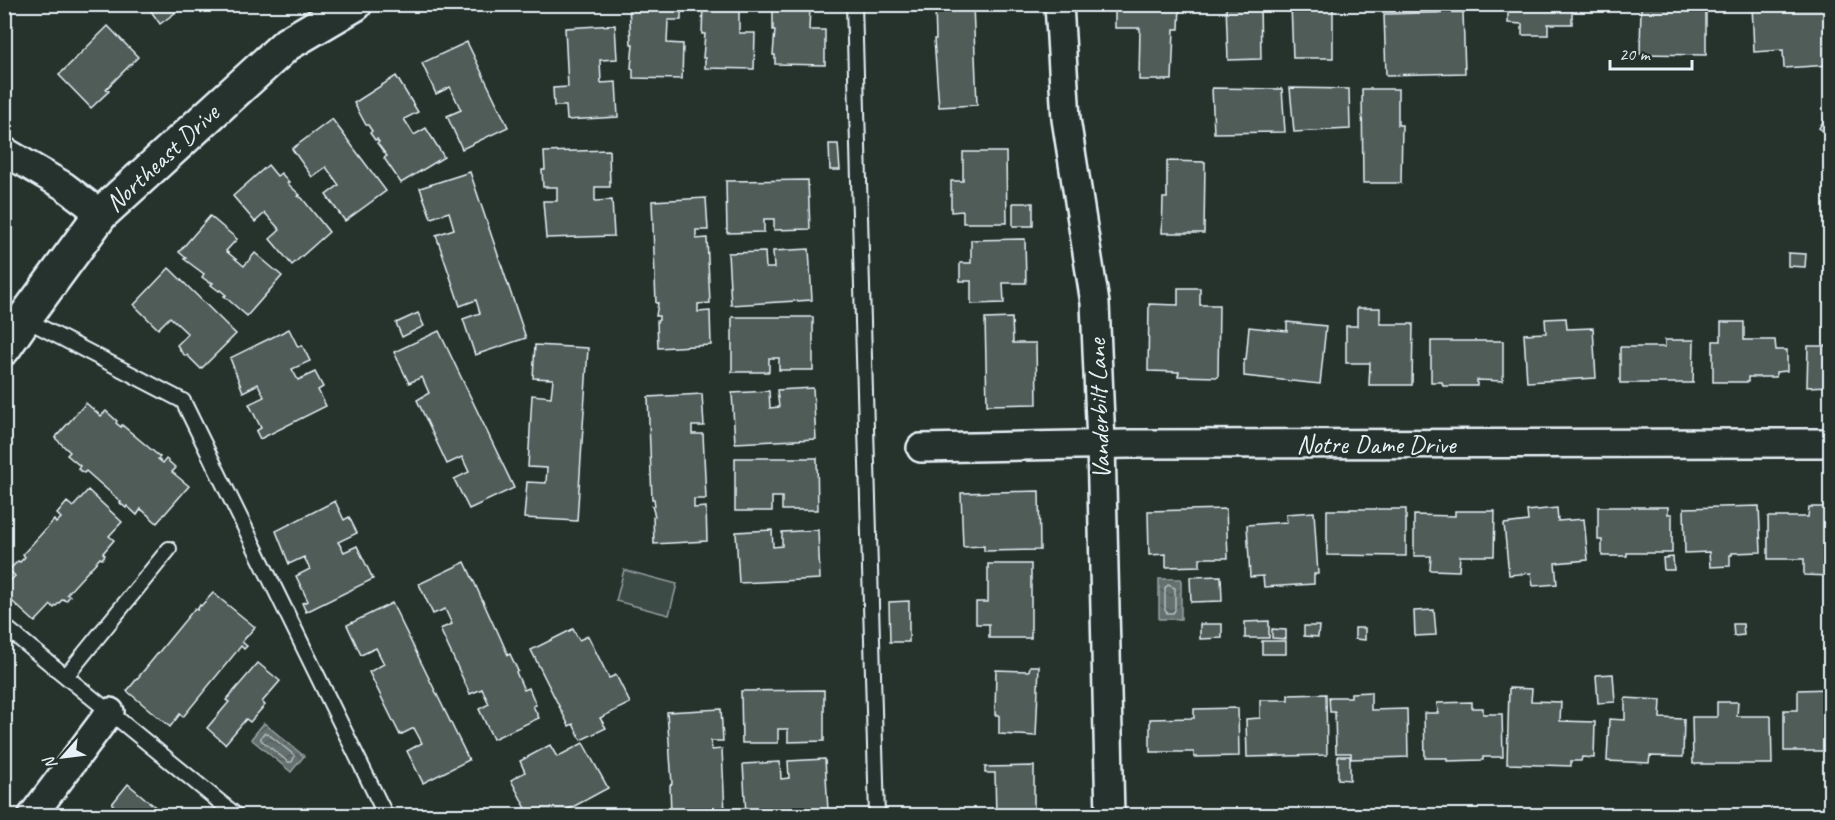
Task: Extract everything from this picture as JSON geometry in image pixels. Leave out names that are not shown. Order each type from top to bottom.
[{"type":"street","name":"Northeast Drive","points":[[4,348],[101,214],[287,44],[355,4]]},
{"type":"street","name":"Vanderbilt Lane","points":[[1059,4],[1066,119],[1095,303],[1101,444],[1110,816]]},
{"type":"street","points":[[4,151],[64,186],[101,214]]},
{"type":"street","name":"Notre Dame Drive","points":[[921,448],[1101,444],[1830,443]]},
{"type":"street","points":[[32,816],[110,712]]},
{"type":"lane","points":[[854,4],[877,816]]},
{"type":"lane","points":[[24,319],[183,401],[386,816]]},
{"type":"lane","points":[[66,676],[169,549]]},
{"type":"lane","points":[[4,626],[237,816]]},
{"type":"shaded area","points":[[624,570],[677,584],[669,615],[616,601]]},
{"type":"water","points":[[1159,579],[1181,579],[1181,619],[1159,619]]},
{"type":"water","points":[[264,723],[304,756],[291,772],[251,739]]},
{"type":"building","points":[[146,4],[187,4],[160,24]]},
{"type":"building","points":[[629,4],[681,4],[681,20],[668,20],[667,43],[683,44],[682,79],[633,78],[631,68],[633,44],[631,44]]},
{"type":"building","points":[[703,4],[753,4],[753,10],[739,10],[739,33],[755,33],[754,69],[705,68],[705,58],[703,58],[705,34],[702,34]]},
{"type":"building","points":[[773,4],[823,4],[823,6],[810,6],[809,30],[825,30],[825,65],[775,64]]},
{"type":"building","points":[[1115,4],[1180,4],[1179,29],[1174,29],[1172,80],[1139,80],[1140,28],[1115,28]]},
{"type":"building","points":[[1226,4],[1260,4],[1261,59],[1228,60]]},
{"type":"building","points":[[1291,4],[1333,4],[1333,58],[1293,58]]},
{"type":"building","points":[[1508,4],[1572,4],[1572,24],[1548,24],[1548,35],[1522,35],[1522,24],[1508,23]]},
{"type":"building","points":[[1641,4],[1706,4],[1706,55],[1640,54]]},
{"type":"building","points":[[1752,4],[1795,4],[1795,6],[1830,4],[1830,65],[1784,68],[1783,50],[1754,52]]},
{"type":"building","points":[[973,5],[977,105],[939,107],[934,39],[936,39],[935,7]]},
{"type":"building","points":[[1463,12],[1465,73],[1386,75],[1384,14]]},
{"type":"building","points":[[615,25],[617,59],[600,60],[601,83],[616,82],[618,117],[567,120],[566,106],[554,106],[553,88],[568,87],[565,28]]},
{"type":"building","points":[[108,26],[138,57],[106,89],[109,91],[91,108],[59,75]]},
{"type":"building","points":[[467,42],[508,127],[462,149],[447,116],[461,110],[450,87],[436,94],[422,63]]},
{"type":"building","points":[[396,76],[418,112],[404,119],[414,135],[426,128],[444,157],[401,183],[384,158],[387,156],[377,143],[379,142],[377,139],[375,140],[370,133],[372,131],[366,125],[354,103]]},
{"type":"building","points":[[1212,88],[1282,89],[1285,132],[1214,133]]},
{"type":"building","points":[[1290,88],[1349,89],[1350,129],[1294,132]]},
{"type":"building","points":[[1362,89],[1398,89],[1398,125],[1402,125],[1401,183],[1363,183]]},
{"type":"building","points":[[1830,111],[1830,136],[1819,128]]},
{"type":"building","points":[[332,119],[386,191],[345,221],[326,195],[339,185],[326,167],[312,177],[292,149]]},
{"type":"building","points":[[829,144],[838,144],[840,170],[830,170]]},
{"type":"building","points":[[609,150],[610,187],[595,187],[595,201],[612,200],[614,236],[546,238],[543,201],[557,201],[557,187],[543,187],[544,152]]},
{"type":"building","points":[[963,152],[1006,152],[1007,223],[963,223],[963,211],[951,212],[951,181],[963,181]]},
{"type":"building","points":[[1167,161],[1205,162],[1204,233],[1162,233],[1163,198],[1167,198]]},
{"type":"building","points":[[268,165],[277,176],[281,173],[329,232],[292,265],[270,239],[280,230],[265,213],[255,222],[233,196]]},
{"type":"building","points":[[470,172],[526,338],[475,355],[463,319],[480,313],[476,300],[460,306],[436,235],[454,229],[449,212],[431,218],[420,188]]},
{"type":"building","points":[[808,180],[810,229],[774,230],[774,219],[764,219],[764,232],[727,233],[726,181]]},
{"type":"building","points":[[706,198],[708,230],[696,230],[696,239],[707,238],[710,303],[698,304],[698,312],[710,311],[711,345],[658,348],[657,321],[659,316],[656,316],[658,303],[656,303],[652,201]]},
{"type":"building","points":[[1013,203],[1033,203],[1033,226],[1013,226]]},
{"type":"building","points":[[210,216],[237,239],[226,251],[244,266],[255,253],[282,276],[247,316],[224,296],[226,295],[211,285],[213,283],[202,277],[204,274],[184,259],[186,258],[179,252]]},
{"type":"building","points":[[1025,239],[1026,283],[1003,283],[1004,303],[971,304],[971,281],[960,281],[960,263],[971,263],[971,240]]},
{"type":"building","points":[[809,249],[812,300],[731,305],[728,253],[765,252],[766,268],[774,268],[773,251]]},
{"type":"building","points":[[1788,253],[1806,254],[1805,267],[1788,266]]},
{"type":"building","points":[[169,268],[236,334],[201,369],[182,353],[177,345],[188,334],[170,317],[158,329],[134,305]]},
{"type":"building","points":[[1178,288],[1200,288],[1200,305],[1219,305],[1218,377],[1178,376],[1179,372],[1148,371],[1149,304],[1178,305]]},
{"type":"building","points":[[1357,308],[1380,308],[1380,324],[1413,324],[1412,385],[1369,385],[1370,363],[1346,363],[1346,326],[1357,326]]},
{"type":"building","points":[[418,313],[424,326],[402,337],[396,323]]},
{"type":"building","points":[[732,317],[813,317],[813,370],[779,370],[779,358],[769,358],[769,372],[732,372]]},
{"type":"building","points":[[1012,318],[1013,343],[1036,343],[1037,404],[987,405],[985,319]]},
{"type":"building","points":[[1566,318],[1567,329],[1593,328],[1596,378],[1527,382],[1524,334],[1546,333],[1545,319]]},
{"type":"building","points":[[1287,322],[1326,326],[1320,384],[1244,376],[1249,327],[1287,331]]},
{"type":"building","points":[[1721,322],[1744,322],[1744,340],[1775,340],[1776,350],[1787,350],[1787,371],[1776,372],[1776,377],[1748,377],[1748,382],[1713,382],[1713,341],[1721,341]]},
{"type":"building","points":[[289,329],[298,347],[302,345],[310,361],[292,369],[298,380],[315,372],[323,387],[318,390],[326,406],[260,439],[256,431],[261,428],[249,404],[264,397],[258,384],[243,392],[230,358]]},
{"type":"building","points":[[439,331],[514,488],[469,509],[454,479],[469,472],[462,457],[447,464],[417,400],[429,393],[422,377],[409,383],[394,352]]},
{"type":"building","points":[[1665,340],[1694,340],[1693,383],[1620,383],[1620,347],[1665,347]]},
{"type":"building","points":[[1431,341],[1503,341],[1503,381],[1477,380],[1477,386],[1443,386],[1442,382],[1431,382]]},
{"type":"building","points":[[535,345],[588,348],[577,521],[524,518],[527,482],[546,483],[547,468],[528,467],[532,395],[551,397],[553,379],[533,378]]},
{"type":"building","points":[[1808,346],[1830,346],[1830,386],[1807,387]]},
{"type":"building","points":[[813,388],[816,439],[735,443],[732,393],[769,391],[770,408],[779,407],[777,390]]},
{"type":"building","points":[[702,394],[704,426],[692,426],[692,434],[703,434],[706,499],[694,499],[694,508],[706,507],[707,541],[654,544],[653,517],[655,516],[652,506],[655,506],[654,499],[652,499],[648,397]]},
{"type":"building","points":[[86,403],[101,416],[106,411],[117,421],[116,423],[121,427],[122,425],[160,457],[158,459],[163,463],[166,459],[176,468],[172,472],[189,486],[157,523],[141,509],[137,515],[127,506],[126,508],[86,471],[84,473],[78,469],[80,466],[67,455],[70,452],[55,438]]},
{"type":"building","points":[[735,458],[817,458],[818,510],[782,510],[782,497],[772,497],[772,511],[735,511]]},
{"type":"building","points":[[88,490],[122,522],[109,536],[114,540],[103,553],[105,555],[67,594],[70,596],[66,601],[63,599],[54,608],[51,605],[35,622],[4,594],[4,587],[15,576],[9,570],[25,557],[23,554],[54,520],[56,523],[61,518],[57,514],[67,502],[73,507]]},
{"type":"building","points":[[1039,491],[1040,550],[984,551],[984,546],[963,547],[961,493]]},
{"type":"building","points":[[335,501],[344,520],[349,517],[357,533],[338,542],[344,552],[357,546],[373,579],[306,612],[302,603],[308,601],[296,576],[310,569],[304,557],[289,564],[276,531]]},
{"type":"building","points":[[1759,506],[1761,552],[1732,553],[1730,566],[1710,567],[1709,552],[1685,553],[1684,508]]},
{"type":"building","points":[[1598,507],[1668,507],[1668,514],[1672,514],[1672,553],[1627,553],[1627,556],[1602,556],[1602,540],[1598,540]]},
{"type":"building","points":[[1809,507],[1830,507],[1830,576],[1804,575],[1804,559],[1768,559],[1768,517],[1808,517]]},
{"type":"building","points":[[1557,508],[1558,521],[1584,519],[1588,560],[1555,563],[1557,584],[1533,586],[1531,573],[1509,575],[1504,524],[1528,521],[1527,511]]},
{"type":"building","points":[[1226,509],[1228,558],[1200,558],[1200,566],[1166,567],[1166,554],[1149,555],[1148,511]]},
{"type":"building","points":[[1406,509],[1406,556],[1327,555],[1327,510]]},
{"type":"building","points":[[1455,511],[1495,511],[1494,556],[1460,556],[1459,571],[1430,570],[1431,556],[1414,556],[1414,515],[1455,516]]},
{"type":"building","points":[[1314,512],[1318,574],[1314,574],[1314,584],[1264,587],[1263,576],[1250,577],[1247,525],[1287,522],[1286,514]]},
{"type":"building","points":[[772,530],[773,547],[782,546],[782,532],[818,530],[820,579],[739,583],[736,532]]},
{"type":"building","points":[[1673,557],[1674,570],[1664,570],[1663,558]]},
{"type":"building","points":[[465,562],[508,655],[510,654],[518,671],[516,672],[524,690],[529,688],[536,705],[533,706],[539,718],[493,739],[479,709],[489,704],[482,689],[470,694],[440,629],[452,624],[445,609],[433,614],[419,584]]},
{"type":"building","points":[[988,564],[1031,564],[1031,638],[989,638],[989,624],[976,624],[976,602],[988,602]]},
{"type":"building","points":[[1221,576],[1222,601],[1191,602],[1190,577]]},
{"type":"building","points":[[213,593],[255,627],[242,642],[247,646],[244,649],[241,646],[183,717],[180,714],[170,727],[127,691],[195,608],[197,610]]},
{"type":"building","points":[[909,601],[909,642],[890,642],[889,602]]},
{"type":"building","points":[[392,603],[469,760],[423,783],[407,751],[422,743],[414,728],[400,735],[369,672],[384,664],[376,648],[361,655],[347,625]]},
{"type":"building","points":[[1434,610],[1436,635],[1415,636],[1414,611]]},
{"type":"building","points":[[1269,621],[1269,638],[1245,638],[1245,622]]},
{"type":"building","points":[[1200,624],[1222,624],[1222,638],[1200,639]]},
{"type":"building","points":[[1733,624],[1743,624],[1744,635],[1734,636]]},
{"type":"building","points":[[1304,626],[1319,626],[1318,637],[1304,636]]},
{"type":"building","points":[[1355,628],[1365,628],[1365,640],[1355,639]]},
{"type":"building","points":[[573,629],[579,640],[588,636],[609,678],[616,675],[630,703],[600,718],[606,728],[581,740],[573,724],[569,726],[531,650]]},
{"type":"building","points":[[1272,629],[1286,630],[1286,639],[1272,638]]},
{"type":"building","points":[[1262,641],[1286,641],[1286,654],[1262,654]]},
{"type":"building","points":[[258,663],[280,681],[262,702],[265,705],[250,722],[246,719],[225,744],[207,728],[229,702],[226,700]]},
{"type":"building","points":[[1030,666],[1039,666],[1036,736],[999,734],[999,715],[995,715],[996,670],[1029,671]]},
{"type":"building","points":[[1613,674],[1615,702],[1598,703],[1596,675]]},
{"type":"building","points":[[1509,688],[1532,689],[1531,701],[1561,702],[1560,721],[1595,722],[1594,758],[1582,757],[1581,761],[1571,761],[1571,766],[1507,764]]},
{"type":"building","points":[[1830,689],[1830,751],[1784,751],[1784,710],[1798,710],[1798,690]]},
{"type":"building","points":[[824,690],[824,741],[788,742],[788,729],[778,729],[778,743],[742,743],[741,691]]},
{"type":"building","points":[[1371,692],[1371,710],[1407,709],[1408,757],[1351,759],[1351,753],[1336,753],[1335,712],[1330,712],[1329,697],[1351,697],[1351,693]]},
{"type":"building","points":[[1326,694],[1327,755],[1247,757],[1246,719],[1260,718],[1260,700],[1288,700],[1288,695]]},
{"type":"building","points":[[1625,698],[1661,700],[1660,718],[1684,719],[1683,757],[1650,756],[1649,763],[1607,761],[1609,719],[1625,720]]},
{"type":"building","points":[[1472,702],[1472,708],[1483,708],[1483,714],[1502,714],[1503,757],[1447,761],[1447,758],[1425,758],[1424,713],[1438,713],[1437,703]]},
{"type":"building","points":[[1717,702],[1738,702],[1737,716],[1771,716],[1772,764],[1693,764],[1692,717],[1717,717]]},
{"type":"building","points":[[1238,708],[1239,756],[1194,757],[1194,752],[1150,752],[1150,719],[1194,718],[1194,709]]},
{"type":"building","points":[[721,709],[723,741],[711,741],[712,750],[722,749],[725,814],[673,816],[673,813],[671,814],[670,785],[672,784],[667,712]]},
{"type":"building","points":[[583,743],[608,788],[556,816],[530,816],[511,780],[525,772],[520,761],[550,745],[557,757]]},
{"type":"building","points":[[1338,756],[1350,756],[1350,780],[1338,779]]},
{"type":"building","points":[[825,759],[828,811],[746,815],[743,764],[780,762],[781,779],[789,778],[788,761]]},
{"type":"building","points":[[1034,766],[1034,816],[996,816],[995,773],[985,773],[985,767]]},
{"type":"building","points":[[128,784],[166,816],[100,816],[105,809],[111,814],[116,808],[112,804]]}]
